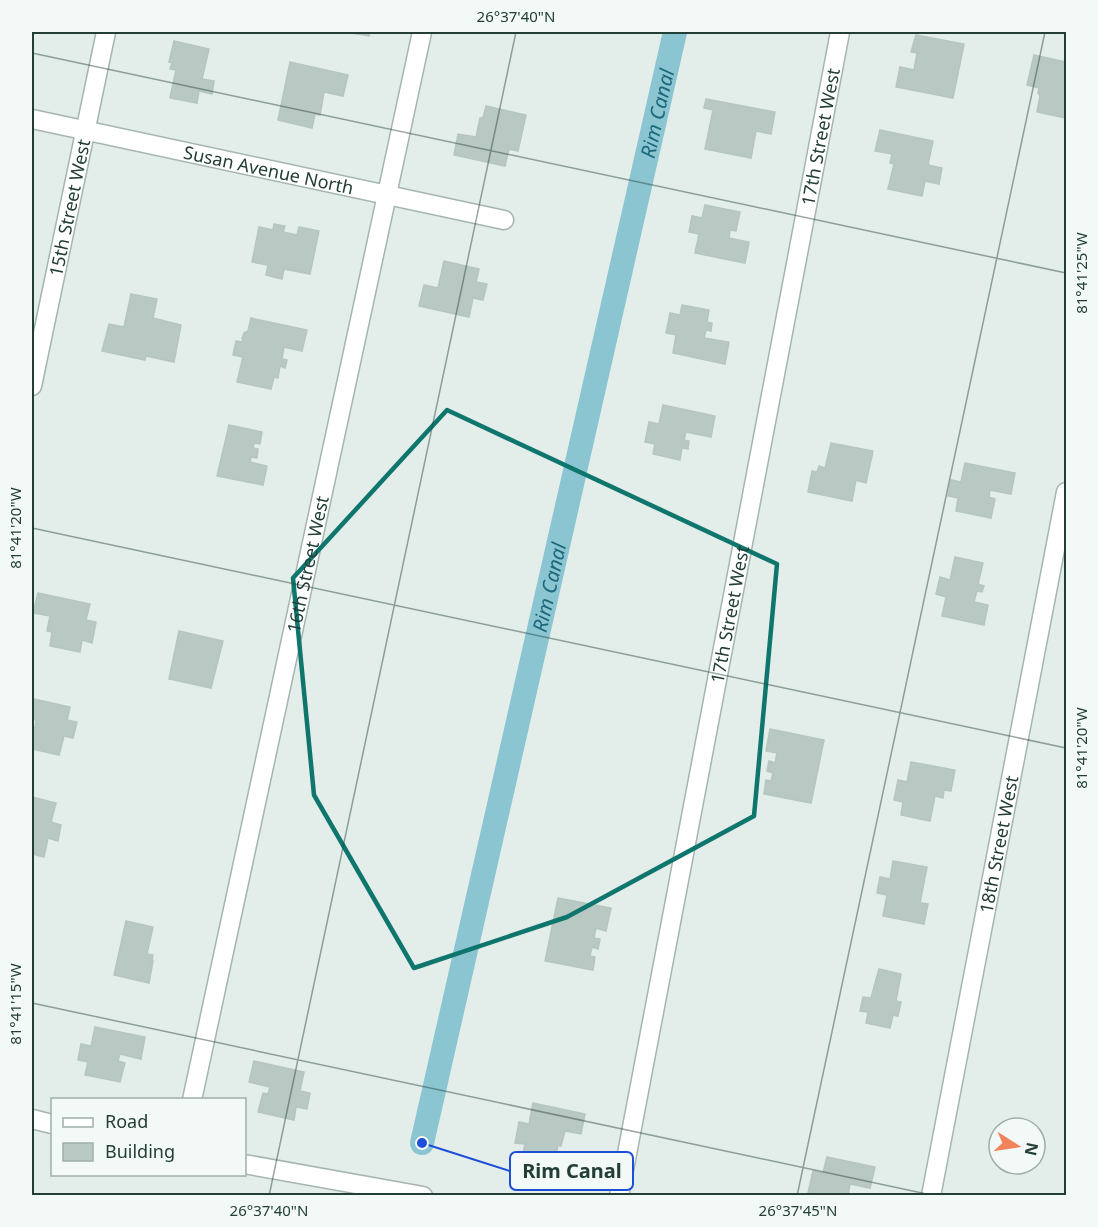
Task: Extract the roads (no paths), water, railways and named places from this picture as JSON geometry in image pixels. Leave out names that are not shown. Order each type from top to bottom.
[{"type":"street","name":"15th Street West","points":[[32,386],[106,32]]},
{"type":"street","name":"16th Street West","points":[[192,1098],[422,32]]},
{"type":"street","name":"17th Street West","points":[[619,1196],[840,32]]},
{"type":"street","name":"Susan Avenue North","points":[[32,119],[504,220]]},
{"type":"street","name":"18th Street West","points":[[931,1196],[1066,492]]},
{"type":"street","points":[[32,1119],[51,1124]]},
{"type":"street","points":[[246,1164],[423,1196]]},
{"type":"waterway","name":"Rim Canal","points":[[422,1143],[675,32]]},
{"type":"place","name":"Rim Canal","points":[[422,1143]]}]
